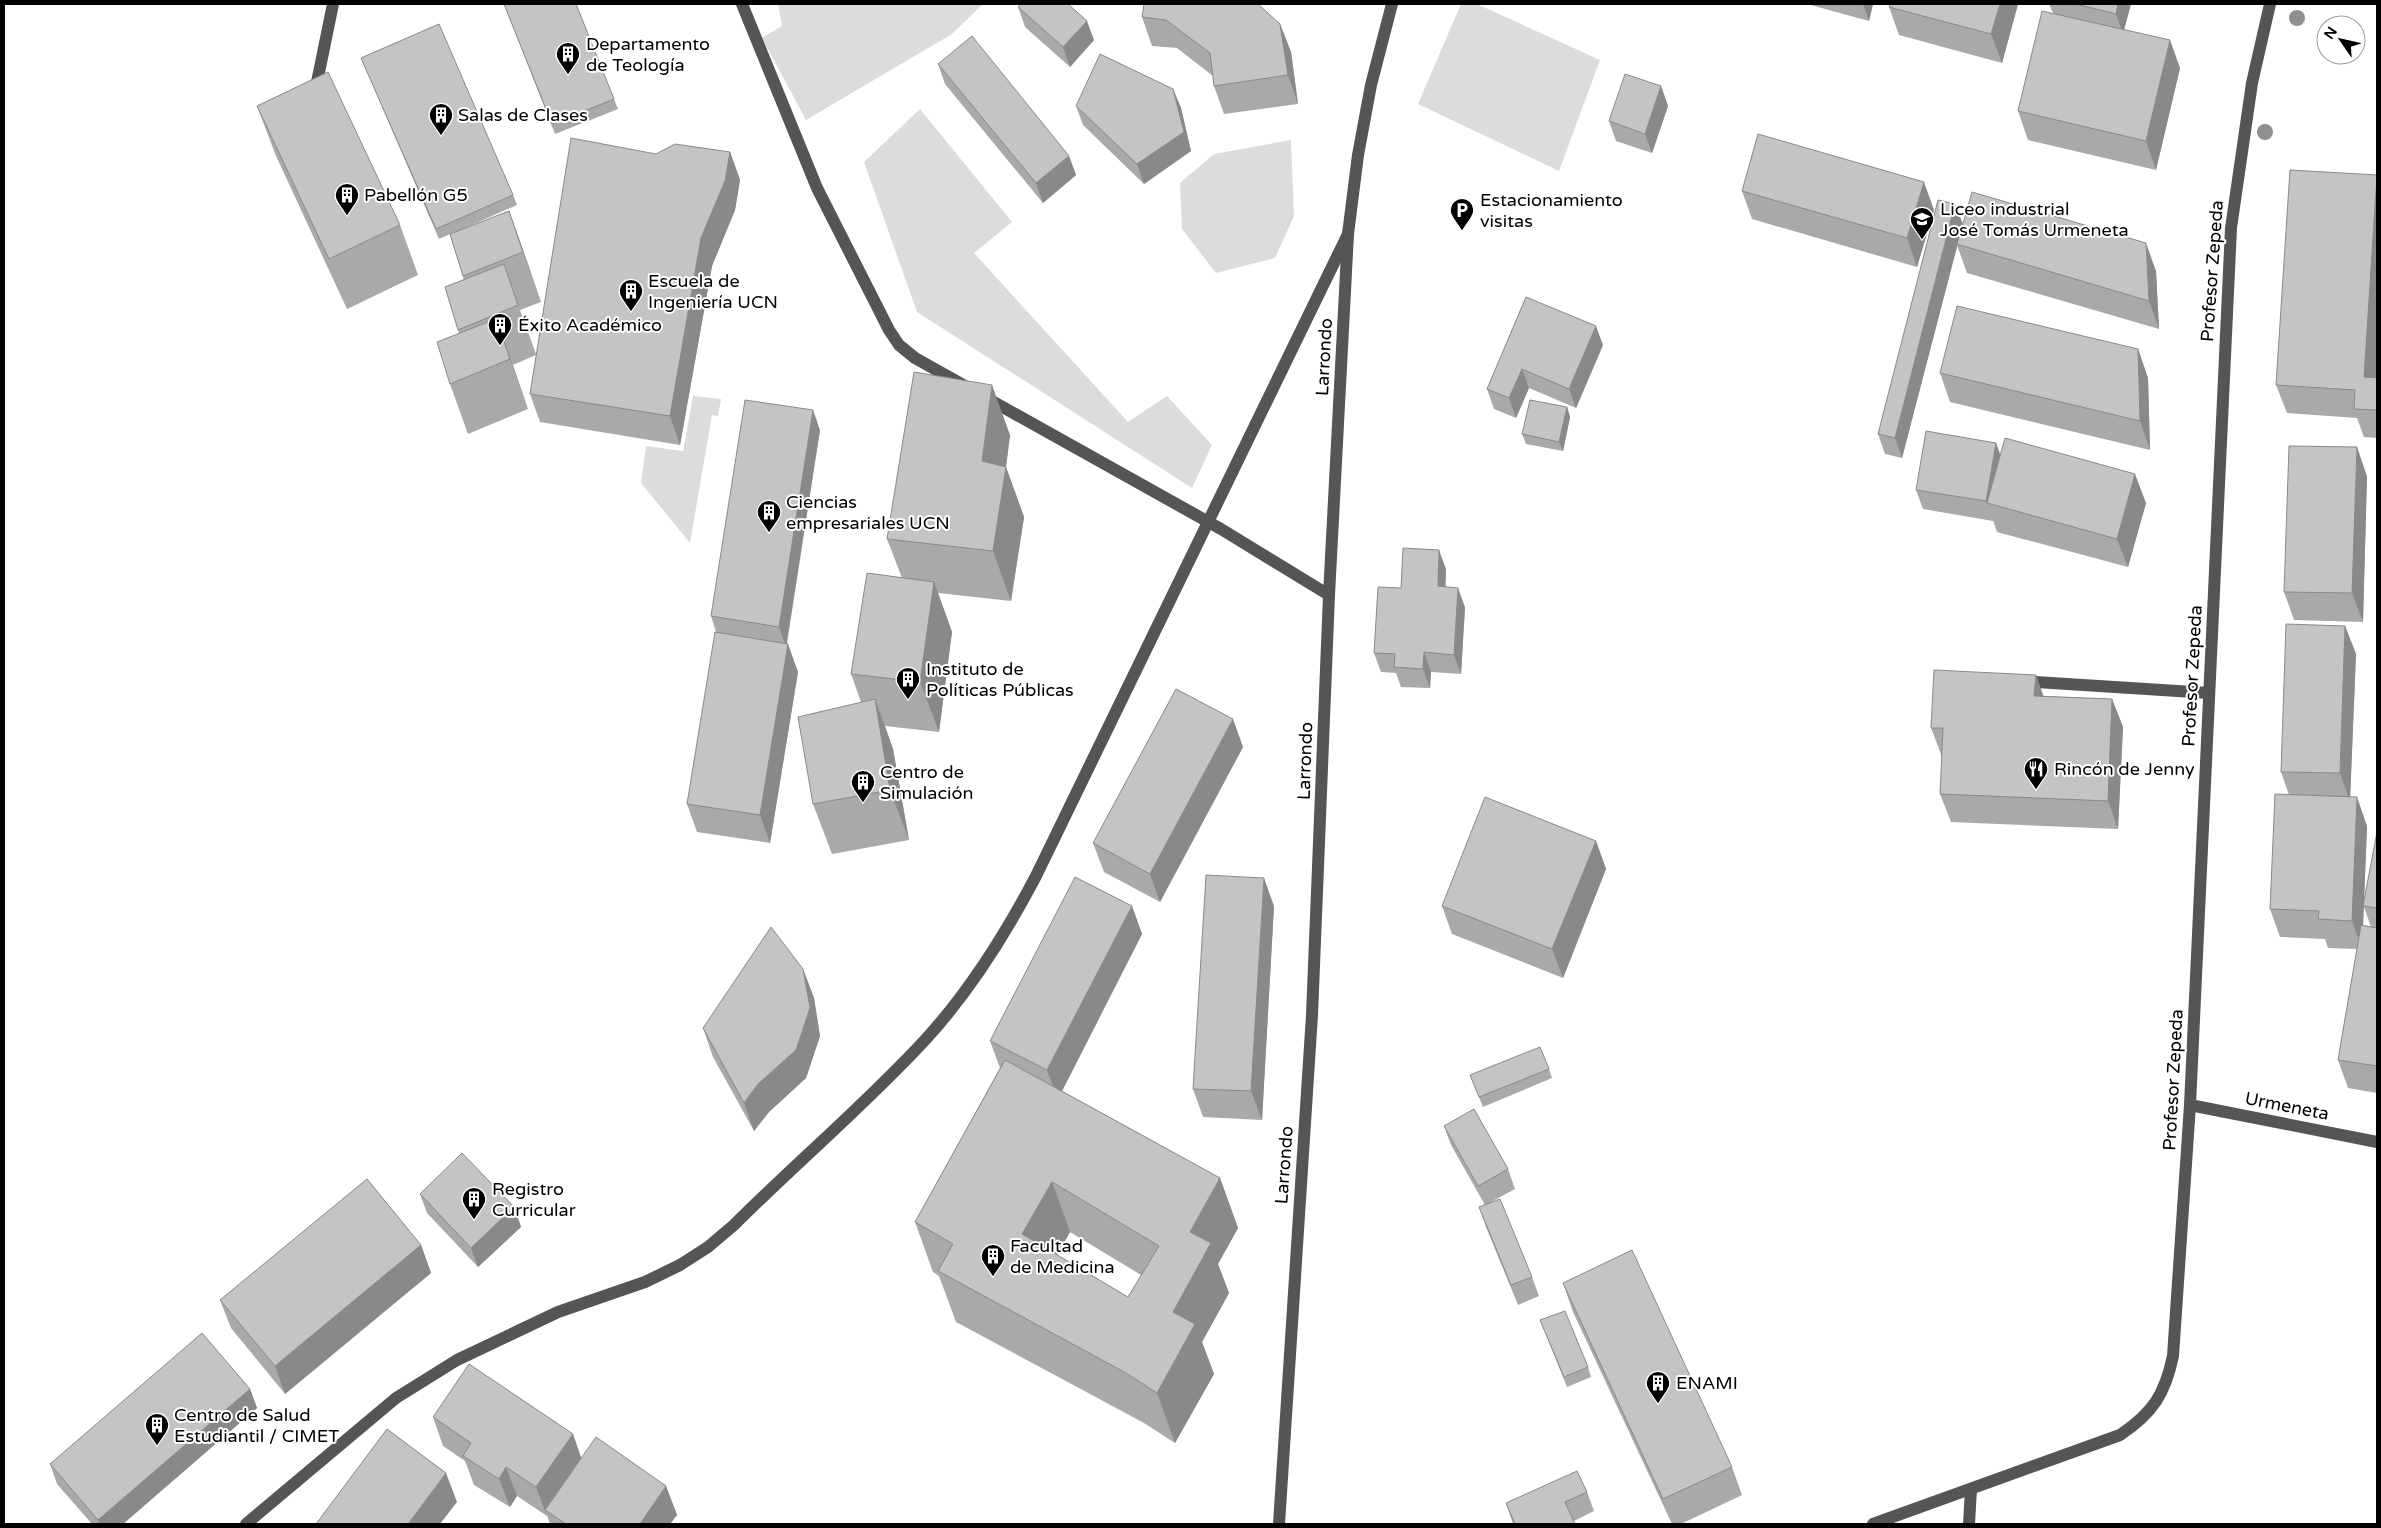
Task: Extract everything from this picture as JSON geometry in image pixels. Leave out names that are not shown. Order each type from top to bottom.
[{"type":"street","points":[[314,99],[332,4]]},
{"type":"street","points":[[742,4],[817,188],[889,330],[899,345],[915,358],[1208,522],[1329,595]]},
{"type":"street","name":"Larrondo","points":[[1280,1524],[1312,1016],[1329,595],[1348,234],[1359,146],[1371,85],[1392,4]]},
{"type":"street","name":"Profesor Zepeda","points":[[1873,1524],[2120,1435],[2148,1414],[2160,1397],[2169,1377],[2173,1356],[2190,1105],[2231,228],[2252,83],[2270,4]]},
{"type":"street","points":[[246,1524],[396,1398],[457,1360],[558,1312],[645,1282],[680,1265],[708,1247],[734,1225],[926,1039],[967,989],[1015,915],[1348,234]]},
{"type":"street","points":[[2005,680],[2208,693]]},
{"type":"street","name":"Urmeneta","points":[[2190,1105],[2377,1142]]},
{"type":"street","points":[[1969,1524],[1970,1489]]},
{"type":"shaded area","points":[[778,4],[983,4],[952,34],[806,120],[762,38],[782,26]]},
{"type":"shaded area","points":[[1461,4],[1477,4],[1600,60],[1559,171],[1418,104]]},
{"type":"shaded area","points":[[920,109],[1012,222],[974,253],[1128,422],[1167,396],[1212,445],[1192,488],[917,312],[864,162]]},
{"type":"shaded area","points":[[1291,140],[1294,216],[1275,258],[1216,273],[1182,229],[1180,183],[1214,154]]},
{"type":"shaded area","points":[[693,396],[721,399],[718,416],[712,415],[690,543],[641,483],[646,446],[683,451]]},
{"type":"building","name":"Departamento de Teología","points":[[504,4],[576,4],[614,99],[552,124]]},
{"type":"building","points":[[1021,4],[1068,4],[1087,21],[1063,47],[1018,7]]},
{"type":"building","points":[[1144,4],[1258,4],[1280,24],[1288,75],[1214,86],[1210,53],[1166,20],[1142,17]]},
{"type":"building","points":[[1890,4],[2000,4],[1991,34],[1889,7]]},
{"type":"building","points":[[2076,4],[2118,4],[2116,14]]},
{"type":"building","points":[[2042,11],[2170,40],[2146,141],[2018,111]]},
{"type":"building","name":"Salas de Clases","points":[[439,24],[513,195],[436,229],[361,58]]},
{"type":"building","points":[[972,36],[1069,156],[1036,183],[938,64]]},
{"type":"building","points":[[1100,54],[1173,89],[1184,132],[1137,164],[1076,106]]},
{"type":"building","name":"Pabellón G5","points":[[328,72],[400,225],[329,259],[257,106]]},
{"type":"building","points":[[1625,74],[1661,86],[1645,134],[1609,121]]},
{"type":"building","points":[[1758,134],[1924,182],[1907,238],[1742,191]]},
{"type":"building","name":"Escuela de Ingeniería UCN","points":[[571,138],[656,154],[675,144],[730,152],[725,181],[701,238],[670,416],[530,394]]},
{"type":"building","points":[[2290,170],[2377,175],[2364,377],[2377,378],[2377,410],[2354,409],[2355,390],[2276,385]]},
{"type":"building","points":[[1972,192],[2146,243],[2149,301],[1957,244]]},
{"type":"building","points":[[1938,200],[1955,204],[1895,438],[1878,434]]},
{"type":"building","points":[[509,211],[523,252],[463,276],[450,234]]},
{"type":"building","points":[[504,264],[518,305],[458,330],[445,287]]},
{"type":"building","points":[[1526,297],[1596,326],[1569,389],[1522,369],[1509,398],[1487,389]]},
{"type":"building","points":[[1957,306],[2138,349],[2140,421],[1940,373]]},
{"type":"building","points":[[496,319],[510,359],[450,384],[437,342]]},
{"type":"building","points":[[914,372],[992,385],[982,461],[1006,467],[993,551],[887,539]]},
{"type":"building","name":"Ciencias empresariales UCN","points":[[745,400],[813,410],[779,627],[711,616]]},
{"type":"building","points":[[1530,400],[1567,407],[1559,442],[1522,434]]},
{"type":"building","points":[[1926,431],[1996,443],[1986,501],[1916,490]]},
{"type":"building","points":[[2005,438],[2135,474],[2117,539],[1987,503]]},
{"type":"building","points":[[2289,446],[2357,447],[2352,593],[2284,592]]},
{"type":"building","points":[[1403,548],[1439,550],[1438,586],[1458,588],[1454,655],[1424,652],[1423,669],[1394,667],[1395,654],[1374,653],[1378,587],[1401,588]]},
{"type":"building","points":[[867,573],[934,582],[920,682],[851,674]]},
{"type":"building","points":[[2286,624],[2345,626],[2340,773],[2281,772]]},
{"type":"building","points":[[715,632],[788,644],[760,815],[687,804]]},
{"type":"building","name":"Rincón de Jenny","points":[[1934,670],[2036,675],[2034,696],[2112,699],[2108,801],[1940,794],[1943,728],[1931,728]]},
{"type":"building","points":[[1176,689],[1233,719],[1150,874],[1093,843]]},
{"type":"building","points":[[875,699],[890,790],[813,804],[798,717]]},
{"type":"building","points":[[2275,794],[2357,797],[2352,921],[2318,919],[2319,911],[2270,909]]},
{"type":"building","points":[[1485,797],[1596,841],[1552,949],[1442,906]]},
{"type":"building","points":[[2377,832],[2377,908],[2363,906]]},
{"type":"building","points":[[1206,875],[1264,878],[1251,1091],[1193,1089]]},
{"type":"building","points":[[1075,877],[1132,906],[1047,1070],[990,1041]]},
{"type":"building","points":[[2361,925],[2377,928],[2377,1066],[2338,1060]]},
{"type":"building","points":[[771,927],[803,969],[810,1008],[796,1050],[758,1084],[744,1103],[703,1028]]},
{"type":"building","points":[[1540,1047],[1549,1069],[1479,1097],[1470,1075]]},
{"type":"building","name":"Facultad de Medicina","points":[[1005,1060],[1220,1178],[1190,1232],[1211,1243],[1173,1312],[1195,1324],[1157,1393],[1126,1373],[938,1271],[953,1244],[915,1222]],"holes":[[[1052,1182],[1159,1246],[1128,1297],[1022,1234]]]},
{"type":"building","points":[[1474,1109],[1508,1169],[1478,1186],[1444,1126]]},
{"type":"building","name":"Registro Curricular","points":[[462,1153],[514,1207],[471,1248],[420,1194]]},
{"type":"building","points":[[367,1179],[421,1245],[275,1366],[220,1300]]},
{"type":"building","points":[[1500,1199],[1532,1277],[1511,1285],[1479,1207]]},
{"type":"building","name":"ENAMI","points":[[1632,1250],[1732,1467],[1663,1499],[1563,1283]]},
{"type":"building","points":[[1565,1311],[1588,1367],[1564,1377],[1540,1320]]},
{"type":"building","name":"Centro de Salud Estudiantil / CIMET","points":[[202,1333],[250,1389],[98,1520],[50,1464]]},
{"type":"building","points":[[469,1364],[573,1434],[536,1487],[506,1467],[499,1479],[463,1456],[471,1443],[433,1417]]},
{"type":"building","points":[[387,1429],[446,1473],[408,1524],[316,1524]]},
{"type":"building","points":[[596,1437],[666,1486],[640,1524],[566,1524],[545,1510]]},
{"type":"building","points":[[1577,1471],[1587,1492],[1565,1502],[1575,1524],[1515,1524],[1506,1503]]},
{"type":"place","name":"Departamento de Teología","points":[[568,75]]},
{"type":"place","name":"Salas de Clases","points":[[441,136]]},
{"type":"place","name":"Pabellón G5","points":[[347,216]]},
{"type":"place","name":"Estacionamiento visitas","points":[[1462,231]]},
{"type":"place","name":"Liceo industrial José Tomás Urmeneta","points":[[1922,240]]},
{"type":"place","name":"Escuela de Ingeniería UCN","points":[[631,312]]},
{"type":"place","name":"Éxito Académico","points":[[500,346]]},
{"type":"place","name":"Ciencias empresariales UCN","points":[[769,533]]},
{"type":"place","name":"Instituto de Políticas Públicas","points":[[908,700]]},
{"type":"place","name":"Rincón de Jenny","points":[[2036,790]]},
{"type":"place","name":"Centro de Simulación","points":[[863,803]]},
{"type":"place","name":"Registro Curricular","points":[[474,1220]]},
{"type":"place","name":"Facultad de Medicina","points":[[993,1277]]},
{"type":"place","name":"ENAMI","points":[[1658,1404]]},
{"type":"place","name":"Centro de Salud Estudiantil / CIMET","points":[[157,1446]]}]
